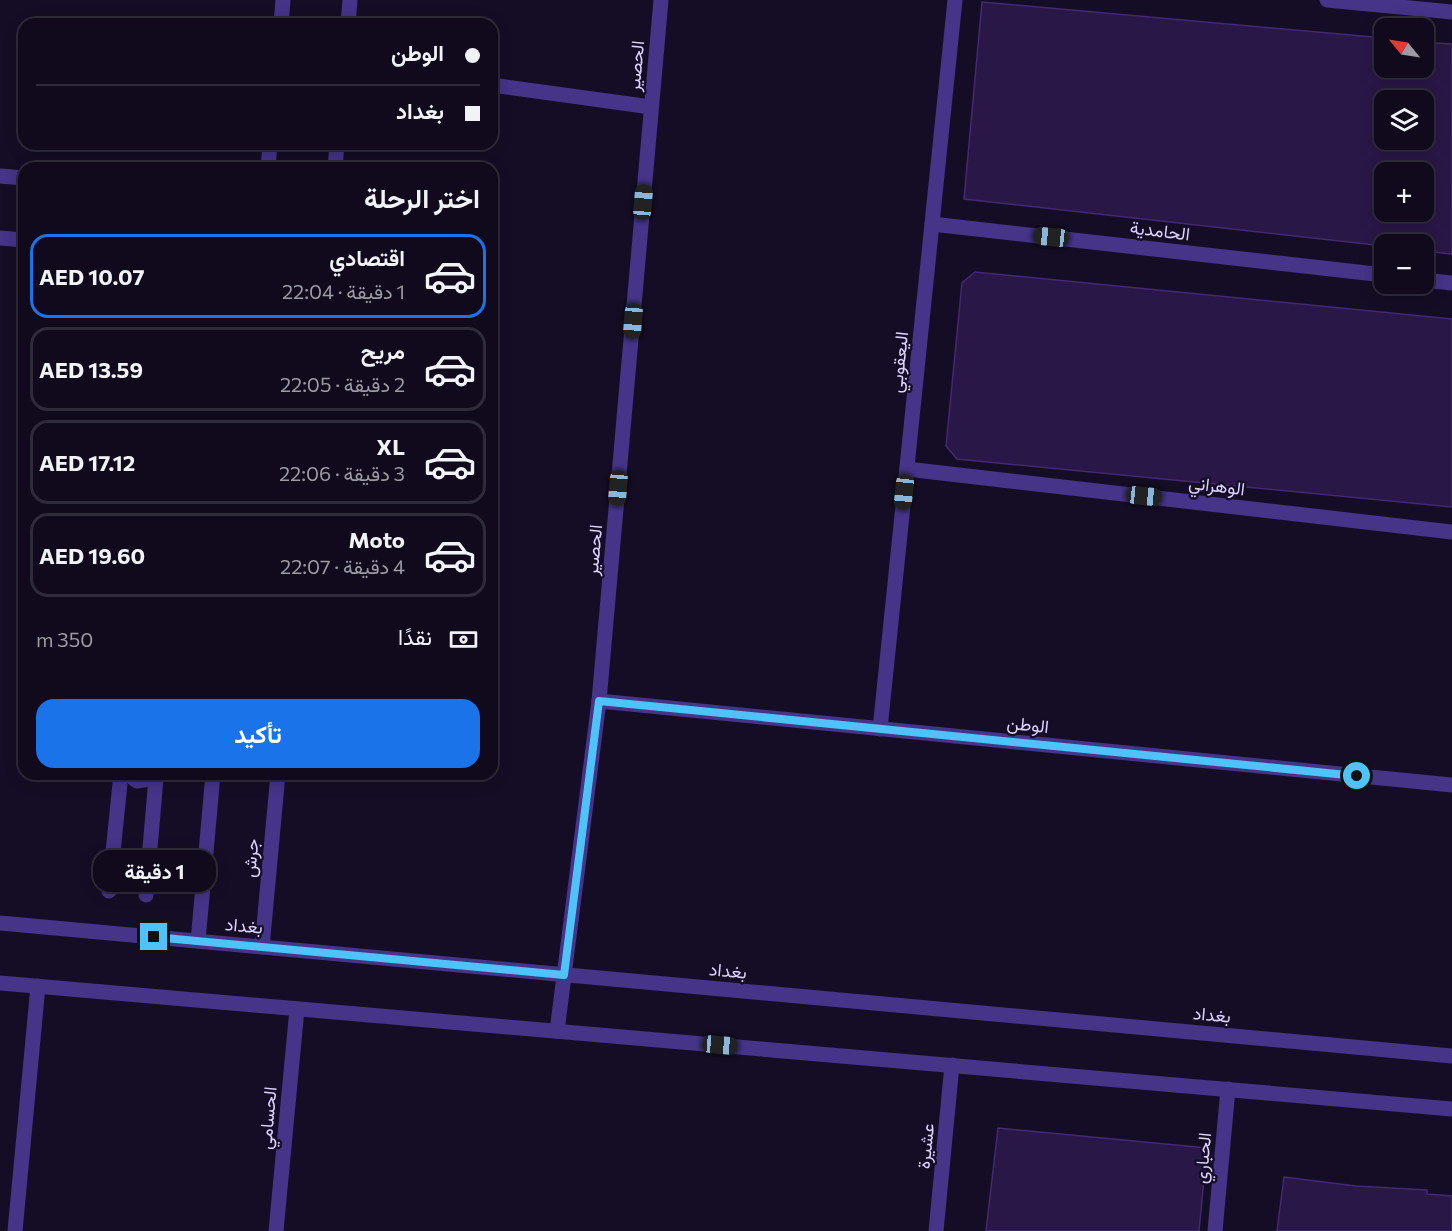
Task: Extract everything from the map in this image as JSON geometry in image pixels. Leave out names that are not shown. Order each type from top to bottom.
[{"type":"street","points":[[282,18],[283,0]]},
{"type":"street","points":[[348,18],[350,0]]},
{"type":"street","name":"الحصير","points":[[557,1031],[599,701],[661,0]]},
{"type":"street","name":"اليعقوبي","points":[[880,729],[956,0]]},
{"type":"street","points":[[1327,0],[1452,12]]},
{"type":"street","points":[[498,86],[651,107]]},
{"type":"street","points":[[0,176],[18,178]]},
{"type":"street","name":"الحامدية","points":[[932,224],[1374,274]]},
{"type":"street","points":[[0,238],[18,240]]},
{"type":"street","points":[[1434,281],[1452,283]]},
{"type":"street","name":"الوهراني","points":[[907,469],[1452,532]]},
{"type":"street","name":"الوطن","points":[[599,701],[1452,785]]},
{"type":"street","points":[[109,891],[120,780]]},
{"type":"street","points":[[146,895],[157,780]]},
{"type":"street","points":[[198,941],[212,780]]},
{"type":"street","name":"جرش","points":[[262,946],[277,780]]},
{"type":"street","name":"بغداد","points":[[0,923],[1452,1056]]},
{"type":"street","points":[[0,983],[1452,1109]]},
{"type":"street","points":[[15,1231],[38,986]]},
{"type":"street","name":"الحسامي","points":[[276,1231],[297,1009]]},
{"type":"street","name":"عشيرة","points":[[936,1231],[952,1065]]},
{"type":"street","name":"الحباري","points":[[1215,1231],[1228,1089]]},
{"type":"building","points":[[982,2],[1374,37],[1374,78],[1434,78],[1434,43],[1452,44],[1452,254],[1434,252],[1434,234],[1374,234],[1374,245],[964,199]]},
{"type":"building","points":[[975,272],[1452,319],[1452,507],[957,459],[946,446],[962,283]]},
{"type":"building","points":[[998,1128],[1207,1148],[1199,1231],[986,1231]]},
{"type":"building","points":[[1284,1177],[1356,1186],[1427,1190],[1427,1194],[1452,1196],[1452,1231],[1277,1231]]},
{"type":"route","points":[[154,937],[564,975],[599,701],[1357,776]]}]
